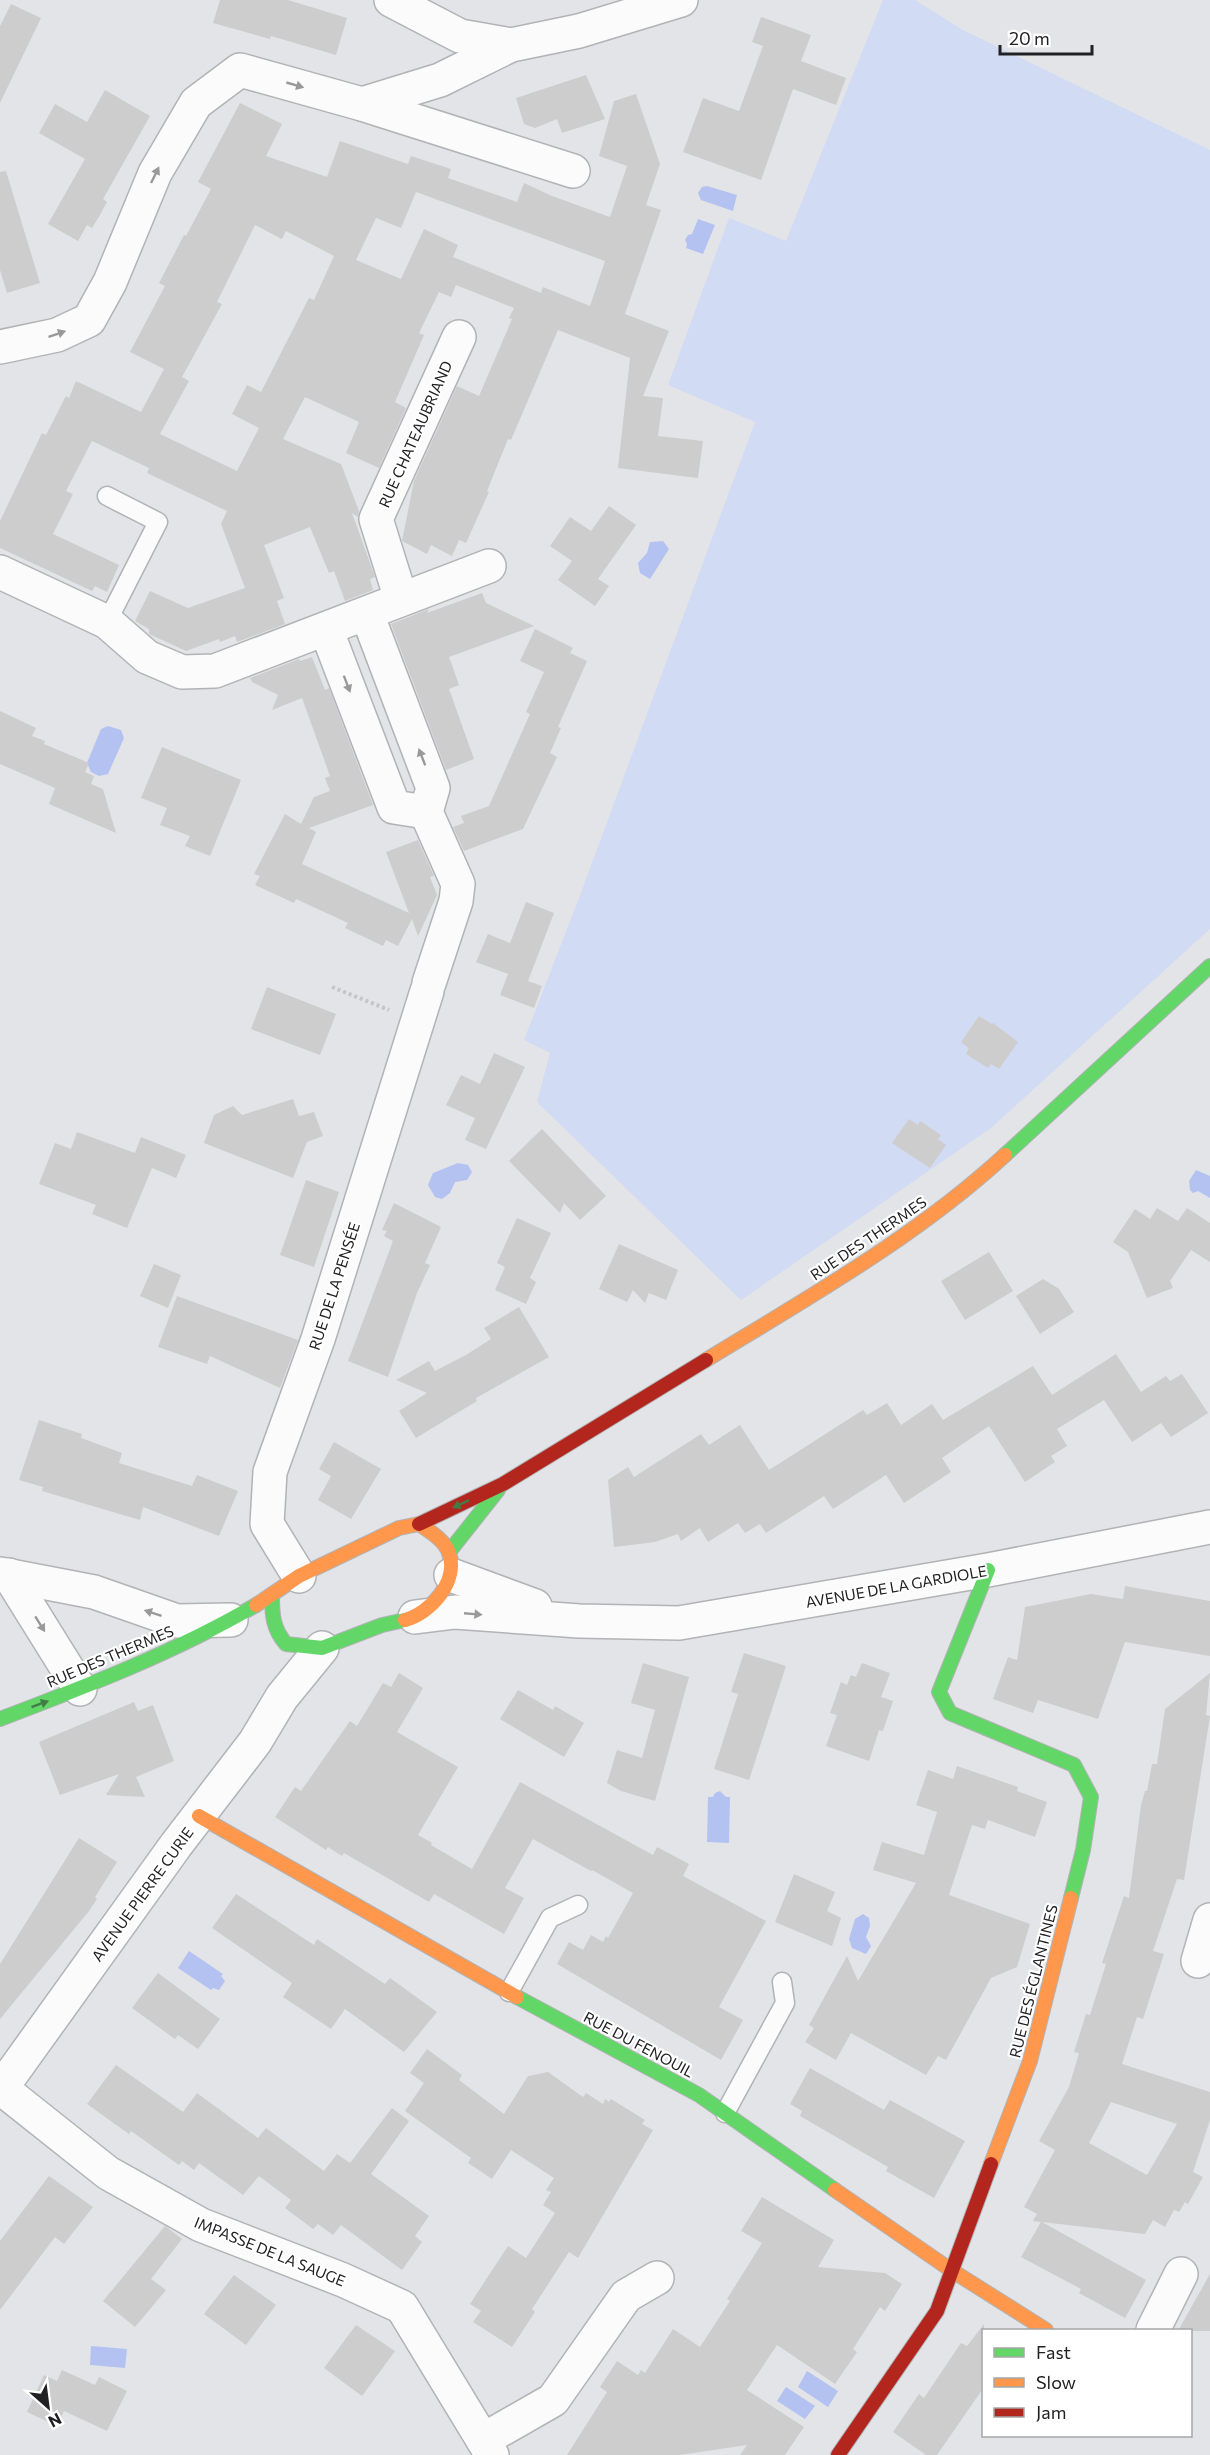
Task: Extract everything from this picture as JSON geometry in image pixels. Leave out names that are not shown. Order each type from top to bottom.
[{"type":"street","points":[[391,0],[460,36],[511,45]]},
{"type":"street","points":[[362,104],[440,80],[511,45],[579,31],[681,0]]},
{"type":"street","points":[[0,347],[57,335],[89,320],[110,282],[155,173],[196,103],[240,70],[362,104],[573,171]]},
{"type":"street","name":"RUE CHATEAUBRIAND","points":[[401,599],[376,519],[459,337]]},
{"type":"street","points":[[0,572],[107,622],[147,657],[182,672],[215,671],[489,566]]},
{"type":"street","points":[[326,629],[394,807],[426,812],[433,788],[366,614]]},
{"type":"street","name":"RUE DE LA PENSÉE","points":[[299,1576],[267,1524],[270,1472],[318,1339],[456,901],[458,884],[426,812]]},
{"type":"street","name":"RUE DES THERMES","points":[[0,1719],[260,1626],[272,1596],[299,1576],[399,1528],[419,1524],[503,1484],[868,1261],[954,1200],[1210,966]]},
{"type":"street","name":"RUE DES THERMES","points":[[415,1617],[438,1598],[450,1564],[503,1484]]},
{"type":"street","points":[[419,1524],[435,1535],[450,1564]]},
{"type":"street","name":"AVENUE DE LA GARDIOLE","points":[[415,1617],[454,1612],[579,1621],[679,1623],[988,1570],[1210,1527]]},
{"type":"street","name":"AVENUE DE LA GARDIOLE","points":[[450,1564],[498,1594],[579,1621]]},
{"type":"street","name":"RUE DES ÉGLANTINES","points":[[838,2455],[937,2311],[1030,2061],[1083,1850],[1091,1797],[1074,1765],[950,1713],[939,1692],[988,1570]]},
{"type":"street","points":[[4,1574],[94,1592],[177,1621],[260,1626],[322,1648],[382,1625],[415,1617]]},
{"type":"street","points":[[4,1574],[80,1689]]},
{"type":"street","points":[[260,1626],[272,1596]]},
{"type":"street","name":"AVENUE PIERRE CURIE","points":[[260,1626],[282,1697]]},
{"type":"street","name":"AVENUE PIERRE CURIE","points":[[1,2089],[255,1742],[282,1697],[322,1648]]},
{"type":"street","name":"RUE DU FENOUIL","points":[[199,1816],[508,1992],[699,2095],[951,2270],[1043,2329]]},
{"type":"street","points":[[1198,1961],[1210,1920]]},
{"type":"street","name":"IMPASSE DE LA SAUGE","points":[[1,2089],[108,2173],[201,2225],[343,2280],[402,2307],[488,2448]]},
{"type":"street","points":[[1154,2329],[1181,2274]]},
{"type":"street","points":[[488,2448],[553,2400],[626,2296],[657,2278]]},
{"type":"lane","points":[[107,496],[158,522],[107,622]]},
{"type":"lane","points":[[508,1992],[550,1918],[578,1905]]},
{"type":"lane","points":[[725,2113],[785,2003],[782,1982]]},
{"type":"path","points":[[332,987],[417,1022]]},
{"type":"shaded area","points":[[883,0],[915,0],[963,30],[1210,150],[1210,929],[991,1128],[741,1300],[537,1102],[550,1053],[524,1040],[579,898],[755,422],[668,385],[729,218],[786,241]]},
{"type":"water","points":[[707,186],[737,195],[733,211],[701,200],[698,193],[702,187]]},
{"type":"water","points":[[698,219],[715,225],[703,254],[686,248],[685,240],[688,235],[692,234]]},
{"type":"water","points":[[663,541],[669,549],[650,579],[640,573],[638,563],[647,553],[650,542]]},
{"type":"water","points":[[108,726],[121,730],[124,738],[108,774],[99,776],[91,772],[87,763],[101,729]]},
{"type":"water","points":[[458,1163],[468,1165],[472,1172],[467,1180],[455,1182],[450,1193],[442,1199],[435,1197],[428,1185],[433,1173]]},
{"type":"water","points":[[1196,1170],[1210,1176],[1210,1198],[1198,1191],[1193,1193],[1190,1190],[1189,1181]]},
{"type":"water","points":[[720,1791],[726,1797],[730,1797],[729,1843],[707,1842],[708,1797],[713,1797]]},
{"type":"water","points":[[863,1914],[869,1918],[870,1926],[866,1937],[871,1946],[866,1954],[852,1948],[849,1939],[855,1919]]},
{"type":"water","points":[[189,1951],[223,1974],[221,1976],[225,1981],[219,1990],[213,1988],[211,1990],[178,1968]]},
{"type":"water","points":[[91,2346],[127,2349],[125,2368],[90,2365]]},
{"type":"water","points":[[807,2371],[838,2391],[828,2407],[798,2387]]},
{"type":"water","points":[[786,2387],[815,2406],[805,2419],[777,2401]]},
{"type":"building","points":[[220,0],[288,0],[347,18],[336,55],[271,36],[270,39],[213,23]]},
{"type":"building","points":[[11,4],[41,18],[0,103],[0,26]]},
{"type":"building","points":[[761,17],[811,35],[801,61],[846,78],[836,105],[793,89],[761,180],[683,152],[703,98],[739,111],[763,46],[752,42]]},
{"type":"building","points":[[586,75],[605,119],[562,133],[557,119],[535,128],[524,124],[516,98]]},
{"type":"building","points":[[105,90],[150,116],[103,199],[107,202],[100,215],[92,228],[87,225],[78,241],[48,224],[85,159],[39,133],[55,104],[87,122]]},
{"type":"building","points":[[636,94],[660,164],[646,205],[661,210],[625,314],[669,331],[643,396],[663,398],[658,436],[703,441],[698,478],[618,468],[630,358],[558,330],[511,440],[508,439],[487,491],[489,492],[466,543],[459,540],[452,556],[431,545],[427,554],[402,541],[414,481],[457,386],[479,396],[512,319],[509,318],[514,308],[456,285],[451,297],[439,292],[419,333],[424,335],[395,402],[406,408],[379,468],[346,453],[359,422],[305,397],[283,439],[341,464],[359,511],[358,517],[352,513],[375,577],[370,579],[373,590],[345,601],[334,571],[329,573],[310,527],[264,545],[284,598],[277,601],[285,624],[237,642],[235,636],[220,642],[219,639],[186,651],[149,634],[149,629],[135,621],[150,591],[188,608],[245,588],[221,524],[227,511],[147,473],[149,468],[92,441],[66,491],[73,494],[53,534],[119,565],[107,592],[95,586],[92,591],[0,548],[0,521],[42,433],[46,435],[66,396],[69,398],[76,381],[141,412],[164,369],[130,352],[165,286],[159,283],[211,189],[198,182],[240,103],[282,124],[266,156],[327,177],[340,141],[408,164],[411,156],[451,169],[448,178],[517,202],[524,183],[610,217],[627,166],[599,156],[614,101]],"holes":[[[416,192],[605,261],[590,306],[543,287],[541,293],[453,257],[458,245],[424,229],[401,279],[356,260],[376,218],[401,228]],[[255,225],[282,239],[286,231],[334,256],[314,300],[309,298],[261,392],[247,385],[232,414],[259,428],[237,471],[160,434],[189,381],[182,377],[222,304],[217,302]]]},
{"type":"building","points":[[6,171],[40,283],[7,293],[0,270],[0,172]]},
{"type":"building","points":[[609,506],[636,525],[598,579],[609,586],[595,606],[558,580],[572,561],[550,546],[570,517],[591,531]]},
{"type":"building","points":[[482,593],[486,603],[534,626],[449,657],[459,685],[449,689],[474,759],[446,770],[391,624],[429,609],[427,613]]},
{"type":"building","points":[[535,629],[573,648],[570,653],[587,661],[558,727],[561,728],[550,753],[557,757],[523,829],[464,851],[453,827],[464,823],[461,816],[489,806],[530,714],[526,712],[544,672],[520,661]]},
{"type":"building","points":[[312,657],[325,690],[329,688],[373,805],[309,828],[316,832],[302,864],[409,913],[386,852],[418,840],[434,876],[430,877],[437,895],[418,936],[412,919],[398,946],[386,940],[383,946],[345,928],[348,923],[296,899],[294,903],[255,885],[260,876],[254,874],[285,814],[301,824],[314,797],[330,791],[325,778],[330,776],[302,698],[272,710],[278,695],[252,682],[250,678],[299,659],[300,661]]},
{"type":"building","points":[[0,711],[36,728],[32,736],[45,741],[44,744],[89,763],[85,772],[94,776],[91,784],[103,789],[116,833],[49,804],[55,788],[0,764]]},
{"type":"building","points":[[162,747],[241,780],[210,856],[185,846],[190,836],[160,825],[167,808],[141,798]]},
{"type":"building","points":[[526,902],[554,913],[528,981],[542,986],[534,1008],[500,995],[508,974],[476,962],[488,934],[510,943]]},
{"type":"building","points":[[267,987],[336,1014],[320,1055],[251,1029]]},
{"type":"building","points":[[979,1016],[993,1023],[1018,1042],[999,1069],[991,1064],[988,1068],[966,1054],[969,1048],[961,1042]]},
{"type":"building","points":[[494,1053],[525,1067],[486,1149],[465,1140],[475,1118],[446,1105],[461,1075],[480,1084]]},
{"type":"building","points":[[293,1099],[299,1116],[314,1112],[323,1136],[307,1142],[293,1178],[204,1143],[214,1115],[233,1106],[242,1115]]},
{"type":"building","points":[[909,1119],[918,1125],[920,1121],[941,1135],[938,1139],[946,1145],[930,1168],[892,1143]]},
{"type":"building","points":[[542,1129],[606,1196],[580,1220],[564,1203],[560,1213],[509,1161]]},
{"type":"building","points":[[77,1132],[135,1153],[141,1137],[186,1155],[176,1178],[152,1168],[127,1228],[92,1214],[96,1205],[39,1184],[55,1143],[71,1149]]},
{"type":"building","points":[[306,1180],[339,1192],[314,1267],[280,1255]]},
{"type":"building","points":[[394,1203],[441,1227],[425,1263],[430,1265],[417,1293],[388,1377],[348,1361],[393,1241],[384,1236],[387,1231],[382,1230]]},
{"type":"building","points":[[1157,1208],[1178,1221],[1187,1208],[1210,1223],[1210,1262],[1191,1250],[1170,1281],[1173,1288],[1147,1298],[1128,1252],[1113,1242],[1135,1209],[1150,1219]]},
{"type":"building","points":[[517,1218],[551,1233],[530,1278],[536,1282],[526,1304],[495,1290],[505,1267],[497,1263]]},
{"type":"building","points":[[619,1244],[678,1270],[666,1300],[649,1293],[645,1303],[633,1290],[627,1302],[599,1289]]},
{"type":"building","points":[[989,1252],[1013,1291],[965,1320],[941,1281]]},
{"type":"building","points":[[154,1264],[181,1275],[168,1308],[140,1296]]},
{"type":"building","points":[[1043,1279],[1059,1289],[1074,1312],[1040,1334],[1016,1296]]},
{"type":"building","points":[[177,1296],[298,1340],[280,1388],[210,1356],[207,1364],[158,1347]]},
{"type":"building","points":[[519,1307],[549,1357],[476,1398],[477,1401],[416,1438],[399,1411],[427,1393],[396,1380],[429,1361],[435,1371],[466,1355],[491,1339],[484,1328]]},
{"type":"building","points":[[1116,1354],[1141,1392],[1166,1376],[1170,1381],[1182,1374],[1208,1413],[1171,1437],[1161,1423],[1132,1442],[1104,1400],[1057,1429],[1067,1446],[1051,1456],[1055,1462],[1025,1482],[989,1426],[942,1458],[951,1472],[904,1503],[886,1475],[833,1509],[824,1496],[766,1533],[760,1524],[745,1533],[738,1523],[708,1542],[700,1528],[681,1541],[678,1534],[655,1542],[614,1547],[608,1480],[628,1467],[634,1477],[701,1434],[709,1445],[740,1425],[769,1470],[863,1410],[867,1415],[887,1403],[901,1425],[932,1404],[943,1420],[1033,1366],[1052,1395]]},
{"type":"building","points":[[39,1420],[82,1434],[81,1438],[122,1453],[119,1463],[192,1486],[197,1475],[238,1491],[219,1536],[143,1507],[140,1520],[42,1491],[43,1487],[19,1480]]},
{"type":"building","points":[[334,1442],[381,1469],[351,1519],[318,1500],[331,1476],[319,1469]]},
{"type":"building","points":[[1125,1586],[1210,1601],[1210,1656],[1125,1642],[1098,1719],[1038,1700],[1033,1713],[993,1699],[1008,1657],[1017,1660],[1025,1607],[1091,1594],[1123,1599]]},
{"type":"building","points":[[744,1653],[786,1666],[749,1780],[714,1769],[738,1694],[731,1692]]},
{"type":"building","points":[[643,1663],[689,1677],[655,1801],[621,1791],[607,1783],[617,1750],[642,1758],[655,1710],[631,1703]]},
{"type":"building","points":[[862,1663],[890,1673],[881,1697],[893,1701],[883,1731],[879,1730],[869,1761],[826,1746],[837,1715],[830,1713],[841,1682],[847,1685],[851,1675],[856,1677]]},
{"type":"building","points":[[399,1673],[423,1688],[397,1732],[458,1767],[418,1835],[432,1843],[431,1845],[472,1869],[520,1782],[653,1855],[657,1847],[689,1864],[683,1876],[766,1921],[719,2007],[743,2020],[721,2060],[557,1964],[569,1942],[583,1950],[591,1935],[603,1942],[606,1936],[608,1938],[633,1893],[592,1870],[533,1839],[505,1888],[524,1898],[504,1934],[434,1894],[429,1902],[344,1853],[342,1856],[328,1847],[326,1850],[275,1817],[295,1787],[301,1791],[350,1721],[357,1726],[383,1683],[391,1687]]},
{"type":"building","points":[[1210,1673],[1206,1715],[1210,1716],[1184,1880],[1177,1879],[1153,1951],[1164,1954],[1143,2019],[1137,2017],[1122,2064],[1210,2092],[1210,2120],[1193,2172],[1203,2177],[1188,2204],[1185,2202],[1179,2212],[1174,2210],[1165,2227],[1153,2220],[1145,2234],[1042,2222],[1146,2280],[1125,2318],[1079,2293],[1081,2289],[1021,2257],[1041,2222],[1033,2221],[1037,2214],[1024,2207],[1055,2150],[1039,2141],[1069,2087],[1079,2053],[1074,2052],[1086,2014],[1090,2015],[1106,1964],[1102,1963],[1124,1896],[1129,1898],[1141,1805],[1145,1791],[1147,1791],[1152,1764],[1157,1764],[1165,1709]],"holes":[[[1111,2102],[1177,2124],[1147,2175],[1089,2143]]]},
{"type":"building","points":[[518,1690],[553,1710],[555,1706],[584,1723],[564,1757],[500,1719]]},
{"type":"building","points":[[134,1702],[138,1711],[153,1705],[174,1761],[136,1777],[145,1797],[106,1795],[119,1774],[60,1795],[39,1742]]},
{"type":"building","points":[[957,1766],[1018,1787],[1017,1791],[1047,1802],[1035,1837],[988,1820],[985,1829],[972,1825],[949,1895],[1030,1924],[1017,1967],[991,1978],[946,2060],[938,2056],[926,2075],[851,2033],[836,2060],[805,2042],[814,2028],[809,2025],[847,1956],[858,1981],[916,1883],[873,1870],[882,1842],[924,1855],[937,1812],[916,1805],[928,1770],[953,1779]]},
{"type":"building","points":[[79,1838],[117,1862],[89,1911],[0,2019],[0,1964]]},
{"type":"building","points":[[794,1874],[835,1892],[827,1911],[841,1918],[832,1946],[775,1922]]},
{"type":"building","points":[[236,1894],[314,1945],[317,1939],[385,1984],[390,1978],[437,2012],[404,2052],[345,2009],[331,2029],[283,1997],[292,1983],[212,1928]]},
{"type":"building","points":[[158,1973],[220,2019],[198,2049],[178,2035],[175,2039],[132,2008]]},
{"type":"building","points":[[427,2049],[462,2075],[459,2080],[504,2114],[528,2076],[548,2072],[583,2097],[586,2093],[603,2104],[605,2099],[609,2102],[611,2099],[645,2120],[642,2124],[653,2130],[578,2258],[569,2252],[532,2309],[535,2312],[512,2347],[473,2322],[481,2311],[470,2304],[508,2246],[526,2258],[555,2213],[543,2205],[551,2192],[546,2190],[554,2178],[511,2150],[492,2179],[468,2163],[471,2158],[405,2111],[424,2083],[410,2073]]},
{"type":"building","points":[[116,2065],[183,2112],[197,2093],[258,2138],[266,2128],[324,2171],[337,2154],[350,2163],[392,2108],[409,2121],[371,2174],[429,2216],[415,2236],[422,2242],[402,2270],[341,2225],[333,2235],[318,2224],[313,2229],[285,2208],[291,2200],[259,2176],[243,2195],[199,2163],[194,2170],[182,2161],[179,2165],[131,2131],[129,2134],[87,2104]]},
{"type":"building","points":[[810,2068],[884,2110],[890,2100],[965,2141],[934,2198],[886,2171],[888,2167],[800,2116],[802,2111],[790,2104]]},
{"type":"building","points":[[49,2176],[93,2207],[64,2244],[55,2237],[0,2310],[0,2241]]},
{"type":"building","points":[[762,2197],[834,2240],[818,2267],[885,2273],[902,2284],[885,2311],[880,2307],[853,2349],[857,2352],[835,2384],[777,2345],[747,2390],[804,2427],[785,2455],[740,2455],[747,2445],[680,2455],[567,2455],[607,2392],[600,2387],[617,2361],[638,2375],[641,2370],[645,2373],[673,2329],[700,2347],[730,2301],[727,2299],[762,2243],[741,2231]]},
{"type":"building","points":[[165,2226],[182,2239],[151,2279],[166,2290],[135,2327],[103,2301]]},
{"type":"building","points":[[1210,2274],[1210,2331],[1179,2329]]},
{"type":"building","points":[[234,2275],[276,2305],[246,2345],[204,2314]]},
{"type":"building","points":[[984,2324],[984,2329],[982,2329],[982,2390],[937,2455],[926,2455],[893,2432],[919,2394],[924,2398],[961,2343],[967,2346]]},
{"type":"building","points":[[356,2325],[395,2351],[362,2396],[324,2368]]},
{"type":"building","points":[[62,2370],[95,2385],[99,2377],[127,2391],[107,2431],[64,2411],[57,2426],[27,2412],[44,2375],[57,2381]]},
{"type":"traffic: fast","points":[[1005,1155],[1210,966]]},
{"type":"traffic: fast","points":[[449,1552],[498,1490]]},
{"type":"traffic: fast","points":[[988,1570],[939,1692],[950,1713],[1074,1765],[1091,1797],[1083,1850],[1071,1898]]},
{"type":"traffic: fast","points":[[272,1596],[274,1622],[286,1644],[322,1648],[382,1625],[405,1620]]},
{"type":"traffic: fast","points":[[0,1719],[163,1653],[256,1605]]},
{"type":"traffic: fast","points":[[517,1997],[699,2095],[835,2190]]},
{"type":"traffic: slow","points":[[706,1360],[861,1265],[935,1213],[1005,1155]]},
{"type":"traffic: slow","points":[[256,1605],[299,1576],[399,1528],[419,1524],[436,1536],[447,1548],[451,1564],[450,1574],[446,1585],[433,1603],[424,1611],[405,1620]]},
{"type":"traffic: slow","points":[[199,1816],[517,1997]]},
{"type":"traffic: slow","points":[[991,2164],[1030,2061],[1071,1898]]},
{"type":"traffic: slow","points":[[835,2190],[951,2270],[1044,2329]]},
{"type":"traffic: jam","points":[[419,1524],[503,1484],[706,1360]]},
{"type":"traffic: jam","points":[[838,2455],[937,2311],[991,2164]]}]
